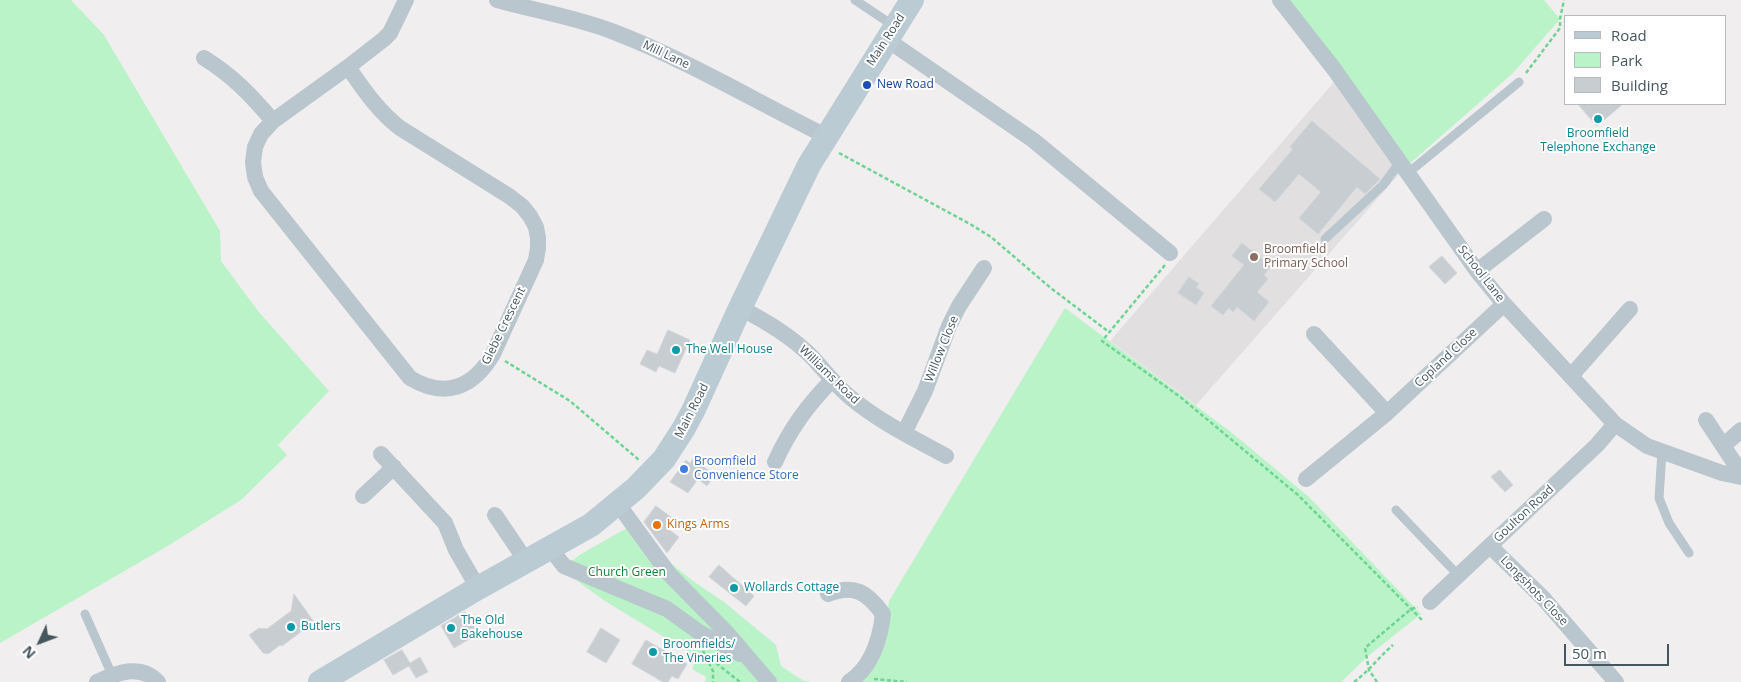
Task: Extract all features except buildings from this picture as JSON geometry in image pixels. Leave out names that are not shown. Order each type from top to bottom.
[{"type":"main road","name":"Main Road","points":[[320,682],[478,588],[591,524],[618,504],[652,471],[675,444],[684,428],[808,165],[832,144],[890,32],[912,0]]},
{"type":"street","name":"Glebe Crescent","points":[[348,67],[385,117],[509,196],[522,206],[536,227],[538,238],[536,260],[493,354],[486,366],[475,378],[462,385],[450,389],[435,388],[422,385],[406,374],[261,190],[255,178],[253,162],[255,147],[261,134],[273,121],[348,67],[390,33],[406,0]]},
{"type":"street","name":"Mill Lane","points":[[496,0],[584,22],[633,40],[699,71],[832,144]]},
{"type":"street","name":"School Lane","points":[[1280,0],[1334,69],[1477,271],[1504,304],[1615,424],[1647,446],[1722,473],[1741,477]]},
{"type":"street","points":[[890,32],[1033,140],[1170,252]]},
{"type":"street","points":[[204,58],[224,70],[242,85],[273,121]]},
{"type":"street","points":[[1477,271],[1544,219]]},
{"type":"street","name":"Willow Close","points":[[904,433],[925,391],[949,326],[959,306],[984,268]]},
{"type":"street","name":"Copland Close","points":[[1306,479],[1387,412],[1504,304]]},
{"type":"street","name":"Williams Road","points":[[740,308],[769,323],[790,337],[850,397],[874,416],[946,456]]},
{"type":"street","points":[[1571,376],[1630,309]]},
{"type":"street","points":[[1314,334],[1387,412]]},
{"type":"street","points":[[775,462],[797,420],[832,380]]},
{"type":"street","points":[[1706,420],[1741,473]]},
{"type":"street","name":"Goulton Road","points":[[1430,602],[1597,445],[1615,424]]},
{"type":"street","points":[[1723,446],[1741,430]]},
{"type":"street","points":[[381,454],[445,523],[456,550],[478,588]]},
{"type":"street","points":[[363,496],[394,467]]},
{"type":"street","points":[[618,504],[658,560],[727,633],[744,656],[769,682]]},
{"type":"street","points":[[495,515],[526,561]]},
{"type":"street","name":"Longshots Close","points":[[1490,546],[1543,598],[1616,682]]},
{"type":"street","points":[[550,548],[564,566],[667,609],[699,632],[744,656]]},
{"type":"street","points":[[658,560],[678,599],[676,605],[667,609]]},
{"type":"street","points":[[828,594],[841,589],[858,590],[874,601],[883,614],[878,642],[864,669],[852,680]]},
{"type":"street","points":[[97,682],[112,675],[133,670],[145,673],[158,682]]},
{"type":"lane","points":[[855,0],[890,32]]},
{"type":"lane","points":[[1325,239],[1404,168],[1519,82]]},
{"type":"lane","points":[[1662,452],[1659,498],[1669,523],[1689,553]]},
{"type":"lane","points":[[1396,510],[1458,575]]},
{"type":"lane","points":[[85,614],[112,675]]},
{"type":"path","points":[[1519,82],[1560,28],[1564,0]]},
{"type":"path","points":[[832,144],[991,237],[1052,289],[1109,332]]},
{"type":"path","points":[[1170,252],[1169,261],[1102,341],[1179,396],[1298,495],[1422,620]]},
{"type":"path","points":[[493,354],[570,400],[652,471]]},
{"type":"path","points":[[1377,682],[1369,670],[1365,648],[1411,609]]},
{"type":"path","points":[[1354,682],[1369,670],[1381,655],[1393,645]]},
{"type":"path","points":[[706,655],[740,682]]},
{"type":"path","points":[[852,680],[907,682]]},
{"type":"shaded area","name":"Broomfield Primary School","points":[[1334,82],[1400,173],[1196,405],[1110,341]]},
{"type":"green space","points":[[0,0],[71,0],[104,35],[220,231],[221,261],[258,311],[329,391],[278,445],[287,455],[241,500],[166,547],[0,643]]},
{"type":"green space","points":[[1286,0],[1544,0],[1560,19],[1513,73],[1408,165]]},
{"type":"green space","points":[[1065,308],[1231,432],[1309,497],[1421,614],[1368,656],[1341,682],[860,682],[884,638],[889,601]]},
{"type":"green space","name":"Church Green","points":[[627,528],[693,581],[724,602],[776,645],[781,666],[802,680],[811,682],[705,682],[706,677],[692,669],[697,657],[605,601],[561,569],[581,554]]},
{"type":"place","name":"New Road","points":[[867,85]]},
{"type":"place","name":"Broomfield Telephone Exchange","points":[[1598,119]]},
{"type":"place","name":"Broomfield Primary School","points":[[1254,257]]},
{"type":"place","name":"The Well House","points":[[676,350]]},
{"type":"place","name":"Broomfield Convenience Store","points":[[684,469]]},
{"type":"place","name":"Kings Arms","points":[[657,525]]},
{"type":"place","name":"Wollards Cottage","points":[[734,588]]},
{"type":"place","name":"Butlers","points":[[291,627]]},
{"type":"place","name":"The Old Bakehouse","points":[[451,628]]},
{"type":"place","name":"Broomfields/ The Vineries","points":[[653,652]]}]
